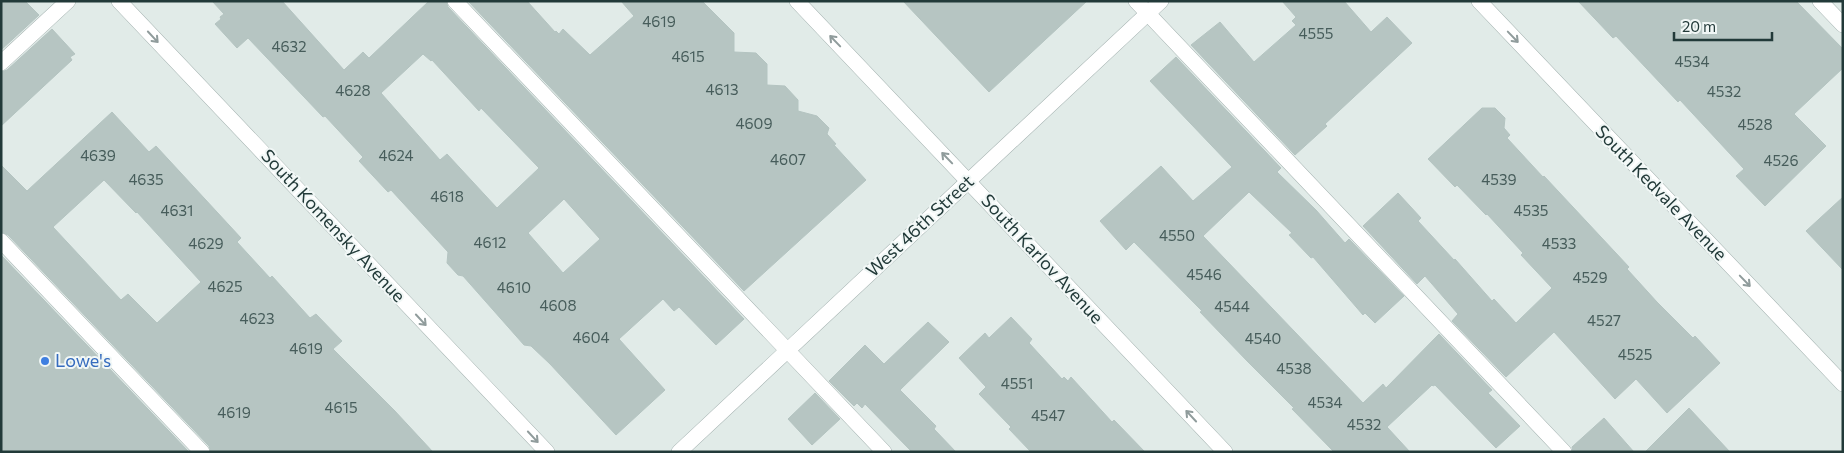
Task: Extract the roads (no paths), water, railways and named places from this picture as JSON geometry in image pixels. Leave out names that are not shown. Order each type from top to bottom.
[{"type":"street","points":[[1,63],[68,1]]},
{"type":"street","name":"South Komensky Avenue","points":[[120,1],[547,452]]},
{"type":"street","points":[[455,1],[884,452]]},
{"type":"street","name":"South Karlov Avenue","points":[[797,1],[1225,452]]},
{"type":"street","points":[[1136,1],[1564,452]]},
{"type":"street","name":"West 46th Street","points":[[679,452],[1161,1]]},
{"type":"street","name":"South Kedvale Avenue","points":[[1479,1],[1843,384]]},
{"type":"street","points":[[1820,1],[1843,25]]},
{"type":"street","points":[[1,241],[202,452]]},
{"type":"place","name":"Lowe's","points":[[45,361]]}]
